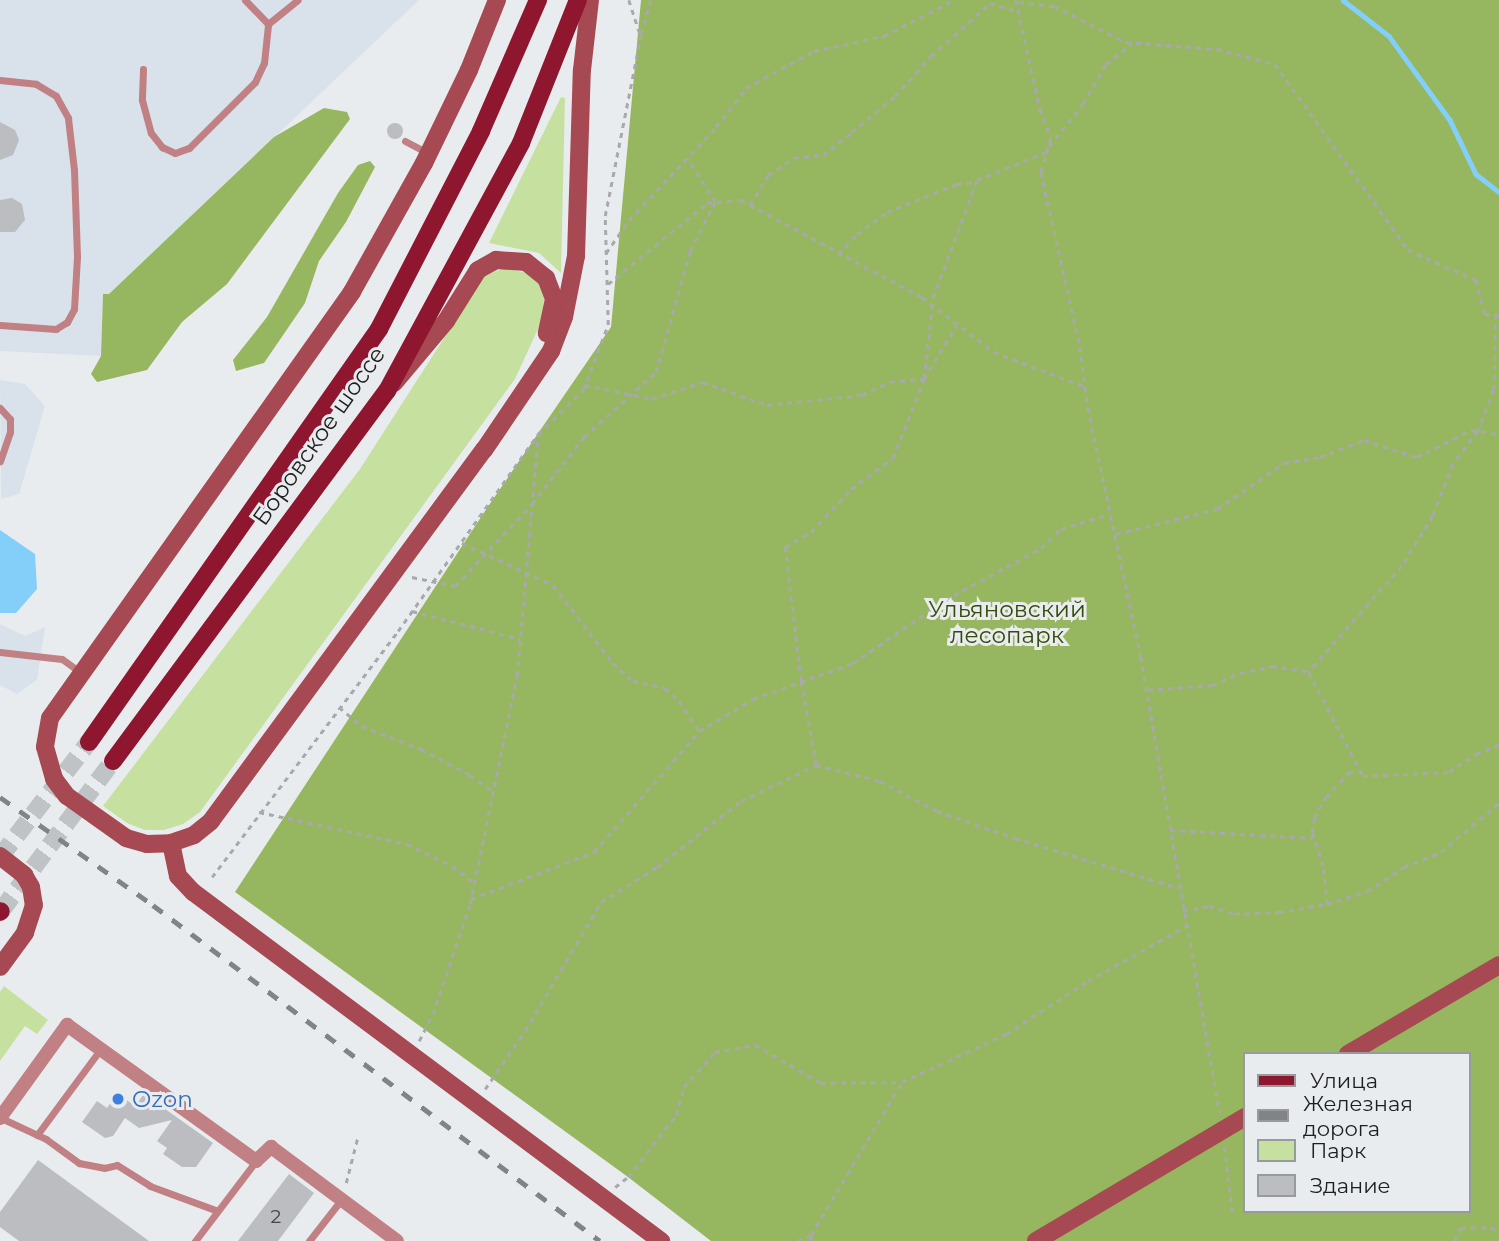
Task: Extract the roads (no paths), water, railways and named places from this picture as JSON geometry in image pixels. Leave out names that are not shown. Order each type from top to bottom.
[{"type":"main road","name":"Боровское шоссе","points":[[89,742],[379,329],[481,131],[538,0]]},
{"type":"main road","name":"Боровское шоссе","points":[[113,761],[387,391],[521,143],[578,0]]},
{"type":"street","points":[[497,0],[469,70],[429,153],[352,292],[320,341],[54,708],[47,728],[45,747],[54,779],[67,796],[116,833],[147,844],[171,843],[202,830],[218,813],[531,382],[555,342],[572,282],[577,237],[582,70],[590,0]]},
{"type":"street","points":[[387,391],[420,356],[478,270],[490,262],[504,259],[532,264],[546,278],[553,293],[553,311],[531,382]]},
{"type":"street","points":[[171,843],[178,876],[185,885],[661,1241]]},
{"type":"street","points":[[0,856],[24,875],[31,887],[34,905],[25,933],[0,967]]},
{"type":"street","points":[[1351,1052],[1499,965]]},
{"type":"street","points":[[0,1118],[66,1025],[256,1161],[271,1147],[397,1241]]},
{"type":"street","points":[[1036,1241],[1244,1118]]},
{"type":"lane","points":[[245,0],[268,24]]},
{"type":"lane","points":[[143,69],[142,100],[151,133],[162,147],[175,153],[189,148],[255,82],[264,63],[268,24],[298,0]]},
{"type":"lane","points":[[0,80],[36,84],[56,96],[68,118],[74,170],[77,257],[74,309],[67,321],[56,329],[0,325]]},
{"type":"lane","points":[[405,141],[429,153]]},
{"type":"lane","points":[[0,408],[10,419],[10,432],[0,461]]},
{"type":"lane","points":[[0,652],[62,659],[80,672]]},
{"type":"lane","points":[[37,1135],[100,1050]]},
{"type":"lane","points":[[0,1118],[37,1135],[79,1163],[104,1168],[117,1165],[150,1186],[218,1211]]},
{"type":"lane","points":[[195,1241],[256,1161]]},
{"type":"lane","points":[[309,1241],[341,1199]]},
{"type":"water","points":[[0,530],[35,554],[37,589],[16,613],[0,613]]},
{"type":"waterway","points":[[1343,0],[1389,36],[1450,120],[1476,174],[1499,192]]},
{"type":"tunnel","points":[[0,857],[89,742]]},
{"type":"tunnel","points":[[1,911],[113,761]]},
{"type":"railway","points":[[0,797],[153,905],[600,1241]]},
{"type":"place","name":"Ozon","points":[[118,1099]]},
{"type":"park label","name":"Ульяновский лесопарк","points":[[1007,622]]}]
